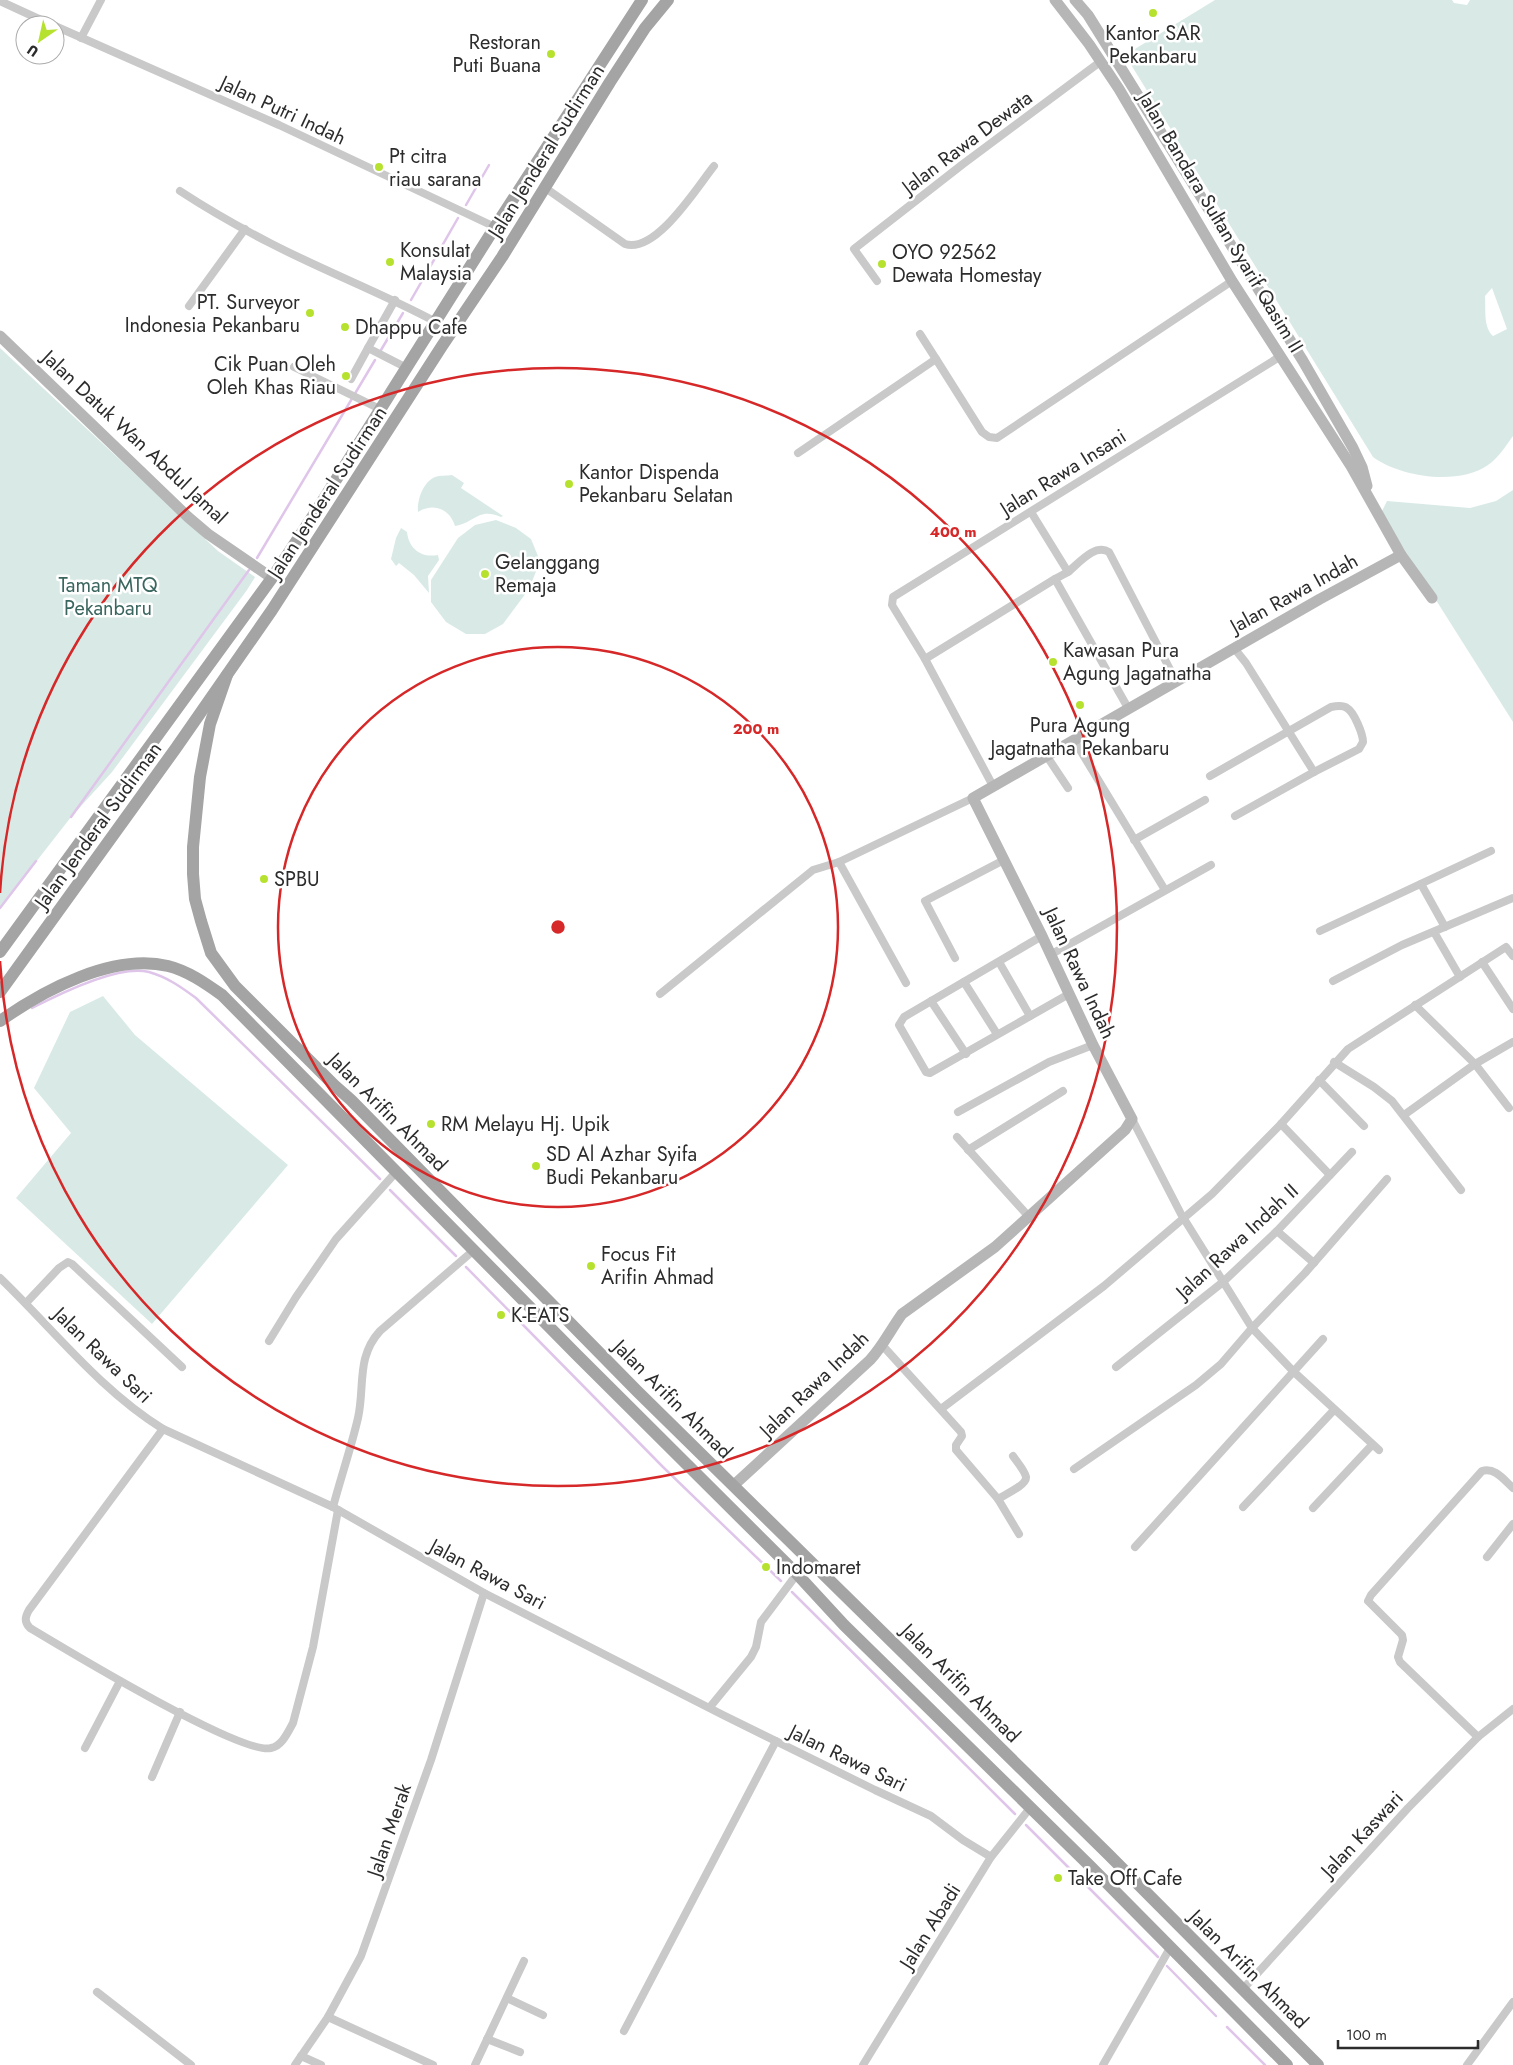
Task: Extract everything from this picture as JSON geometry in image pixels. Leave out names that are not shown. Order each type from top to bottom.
[{"type":"main road","name":"Jalan Jenderal Sudirman","points":[[0,952],[272,578],[317,510],[484,244],[642,0]]},
{"type":"main road","name":"Jalan Jenderal Sudirman","points":[[0,992],[228,675],[326,529],[442,346],[502,257],[544,187],[646,28],[668,0]]},
{"type":"main road","points":[[484,244],[502,257]]},
{"type":"main road","name":"Jalan Arifin Ahmad","points":[[228,675],[208,733],[200,777],[193,847],[195,899],[211,953],[235,986],[334,1086],[358,1106],[589,1342],[738,1482],[1318,2065]]},
{"type":"main road","points":[[83,839],[101,852]]},
{"type":"main road","points":[[65,865],[82,878]]},
{"type":"main road","name":"Jalan Arifin Ahmad","points":[[0,1021],[50,992],[102,969],[137,963],[162,965],[182,971],[198,978],[222,995],[576,1354],[797,1574],[844,1625],[1090,1866],[1286,2065]]},
{"type":"main road","points":[[576,1354],[589,1342]]},
{"type":"main road","points":[[1090,1866],[1108,1854]]},
{"type":"street","points":[[81,38],[101,0]]},
{"type":"street","name":"Jalan Bandara Sultan Syarif Qasim II","points":[[1055,0],[1089,44],[1119,89],[1232,282],[1351,466],[1370,502]]},
{"type":"street","name":"Jalan Bandara Sultan Syarif Qasim II","points":[[1075,0],[1088,15],[1303,361],[1353,448],[1362,467],[1370,502]]},
{"type":"street","name":"Jalan Putri Indah","points":[[0,1],[30,15]]},
{"type":"street","name":"Jalan Putri Indah","points":[[65,31],[279,125],[495,227]]},
{"type":"street","name":"Jalan Rawa Dewata","points":[[877,281],[854,249],[963,164],[1100,62]]},
{"type":"street","points":[[1145,134],[1157,126]]},
{"type":"street","points":[[544,187],[625,244],[636,245],[642,243],[672,221],[714,166]]},
{"type":"street","points":[[180,191],[244,230],[395,300],[436,322]]},
{"type":"street","points":[[189,306],[244,230]]},
{"type":"street","points":[[920,334],[982,432],[989,437],[997,438],[1232,282]]},
{"type":"street","points":[[351,379],[395,300]]},
{"type":"street","name":"Jalan Datuk Wan Abdul Jamal","points":[[0,336],[188,517],[208,534],[272,578]]},
{"type":"street","points":[[368,348],[407,368]]},
{"type":"street","name":"Jalan Rawa Insani","points":[[993,786],[925,658],[892,606],[893,597],[1281,356]]},
{"type":"street","points":[[798,453],[936,359]]},
{"type":"street","points":[[294,367],[380,409]]},
{"type":"street","points":[[1370,502],[1401,555],[1432,598]]},
{"type":"street","points":[[1031,512],[1068,572]]},
{"type":"street","points":[[925,658],[1068,572],[1096,550],[1103,549],[1109,552],[1176,681]]},
{"type":"street","name":"Jalan Rawa Indah","points":[[738,1482],[870,1360],[882,1346],[902,1314],[977,1262],[1030,1218],[1125,1130],[1132,1119],[1093,1045],[1042,936],[973,798],[1128,708],[1401,555]]},
{"type":"street","points":[[1055,579],[1128,708]]},
{"type":"street","points":[[1234,648],[1246,662],[1314,772]]},
{"type":"street","points":[[1210,776],[1287,731],[1331,708],[1342,706],[1349,709],[1362,734],[1364,742],[1362,746],[1235,816]]},
{"type":"street","points":[[1074,740],[1165,890]]},
{"type":"street","points":[[1046,755],[1068,788]]},
{"type":"street","points":[[660,994],[813,870],[839,862],[973,798]]},
{"type":"street","points":[[1134,840],[1205,800]]},
{"type":"street","points":[[1320,930],[1490,851]]},
{"type":"street","points":[[955,958],[924,901],[1004,860]]},
{"type":"street","points":[[839,862],[906,983]]},
{"type":"street","points":[[1050,955],[1211,865]]},
{"type":"street","points":[[1420,884],[1445,927]]},
{"type":"street","points":[[1333,981],[1402,945],[1513,898]]},
{"type":"street","points":[[1434,932],[1460,977]]},
{"type":"street","points":[[1042,936],[904,1017],[899,1025],[926,1072],[934,1071],[1070,994]]},
{"type":"street","points":[[941,1409],[1104,1286],[1212,1194],[1281,1124],[1348,1048],[1506,947],[1513,956]]},
{"type":"street","points":[[999,962],[1030,1016]]},
{"type":"street","points":[[1482,962],[1513,1009]]},
{"type":"street","points":[[964,982],[997,1034]]},
{"type":"street","points":[[931,1001],[966,1054]]},
{"type":"street","points":[[1415,1005],[1475,1064],[1509,1108]]},
{"type":"street","points":[[1404,1115],[1475,1064],[1513,1042]]},
{"type":"street","points":[[958,1112],[1049,1062],[1093,1045]]},
{"type":"street","points":[[1334,1062],[1383,1093],[1404,1115],[1461,1190]]},
{"type":"street","points":[[1318,1080],[1364,1126]]},
{"type":"street","points":[[968,1150],[1063,1091]]},
{"type":"street","points":[[1132,1119],[1183,1218],[1252,1328],[1294,1372],[1379,1450]]},
{"type":"street","points":[[1281,1124],[1330,1175]]},
{"type":"street","points":[[957,1137],[1030,1218]]},
{"type":"street","name":"Jalan Rawa Indah II","points":[[1116,1367],[1223,1282],[1277,1230],[1352,1152]]},
{"type":"street","points":[[269,1341],[296,1297],[336,1239],[397,1171]]},
{"type":"street","points":[[1074,1469],[1210,1375],[1314,1263],[1387,1179]]},
{"type":"street","points":[[1277,1230],[1314,1263]]},
{"type":"street","points":[[163,1429],[29,1610],[25,1619],[30,1628],[120,1681],[254,1747],[273,1748],[287,1734],[299,1703],[313,1647],[336,1508],[358,1416],[362,1389],[361,1372],[370,1343],[380,1331],[474,1250]]},
{"type":"street","points":[[26,1303],[58,1268],[68,1262],[182,1367]]},
{"type":"street","name":"Jalan Rawa Sari","points":[[0,1278],[113,1392],[163,1429],[336,1508],[484,1593],[776,1741],[931,1816],[963,1840],[991,1857]]},
{"type":"street","points":[[1135,1547],[1323,1339]]},
{"type":"street","points":[[882,1346],[962,1434],[956,1445],[956,1450],[998,1499],[1020,1534]]},
{"type":"street","points":[[1242,1507],[1334,1410]]},
{"type":"street","points":[[1313,1508],[1372,1445]]},
{"type":"street","points":[[998,1499],[1026,1480],[1013,1456]]},
{"type":"street","points":[[1478,1737],[1400,1662],[1398,1656],[1403,1640],[1402,1634],[1368,1601],[1370,1595],[1482,1471],[1488,1469],[1495,1472],[1513,1488]]},
{"type":"street","points":[[1487,1557],[1513,1524]]},
{"type":"street","points":[[710,1708],[751,1656],[756,1647],[761,1622],[797,1574]]},
{"type":"street","name":"Jalan Merak","points":[[295,2065],[328,2017],[364,1948],[431,1760],[484,1593]]},
{"type":"street","points":[[85,1748],[120,1681]]},
{"type":"street","name":"Jalan Kaswari","points":[[1243,1989],[1408,1808],[1478,1737],[1513,1709]]},
{"type":"street","points":[[152,1777],[180,1712]]},
{"type":"street","points":[[624,2031],[776,1741]]},
{"type":"street","name":"Jalan Abadi","points":[[863,2065],[991,1857],[1030,1808]]},
{"type":"street","points":[[1104,2065],[1170,1948]]},
{"type":"street","points":[[475,2065],[524,1961]]},
{"type":"street","points":[[97,1992],[191,2065]]},
{"type":"street","points":[[507,1998],[543,2015]]},
{"type":"street","points":[[1468,2065],[1513,2002]]},
{"type":"street","points":[[328,2017],[433,2065]]},
{"type":"street","points":[[487,2039],[520,2052]]},
{"type":"street","points":[[301,2056],[321,2065]]},
{"type":"green space","points":[[1215,0],[1452,0],[1454,3],[1467,5],[1470,0],[1513,0],[1513,436],[1492,462],[1476,472],[1446,477],[1413,474],[1398,470],[1373,457],[1125,55]],"holes":[[[1492,288],[1507,329],[1493,336],[1488,328],[1485,296]]]},
{"type":"green space","name":"Taman MTQ Pekanbaru","points":[[0,348],[218,551],[255,577],[112,772],[71,817],[0,908]]},
{"type":"green space","points":[[452,475],[464,483],[461,488],[503,516],[493,514],[482,515],[455,526],[449,515],[440,509],[429,508],[418,512],[420,497],[427,483],[435,477]]},
{"type":"green space","points":[[1513,490],[1513,722],[1381,513],[1387,501],[1470,508],[1496,501]]},
{"type":"green space","name":"Gelanggang Remaja","points":[[496,520],[516,528],[531,539],[538,556],[537,569],[529,589],[503,624],[485,634],[466,634],[446,622],[431,602],[431,580],[458,538],[475,525]]},
{"type":"green space","points":[[401,528],[407,532],[413,548],[421,554],[438,555],[439,560],[428,576],[429,593],[414,575],[399,563],[396,566],[391,559],[396,538]]},
{"type":"green space","points":[[103,996],[135,1035],[288,1165],[152,1324],[16,1198],[71,1133],[34,1088],[70,1012]]},
{"type":"waterway","points":[[466,205],[489,165]]},
{"type":"waterway","points":[[411,300],[458,218]]},
{"type":"waterway","points":[[381,350],[403,313]]},
{"type":"waterway","points":[[257,558],[375,360]]},
{"type":"waterway","points":[[71,817],[249,570]]},
{"type":"waterway","points":[[0,908],[36,861]]},
{"type":"waterway","points":[[32,1008],[57,995],[106,976],[136,971],[156,974],[179,986],[196,998],[380,1179]]},
{"type":"waterway","points":[[390,1190],[456,1256]]},
{"type":"waterway","points":[[466,1267],[663,1467],[781,1581]]},
{"type":"waterway","points":[[792,1592],[1015,1814]]},
{"type":"waterway","points":[[1026,1825],[1158,1957]]},
{"type":"waterway","points":[[1167,1966],[1216,2016]]},
{"type":"waterway","points":[[1227,2027],[1265,2065]]},
{"type":"place","name":"Kantor SAR Pekanbaru","points":[[1153,13]]},
{"type":"place","name":"Restoran Puti Buana","points":[[551,54]]},
{"type":"place","name":"Pt citra riau sarana","points":[[379,167]]},
{"type":"place","name":"Konsulat Malaysia","points":[[390,262]]},
{"type":"place","name":"OYO 92562 Dewata Homestay","points":[[882,264]]},
{"type":"place","name":"PT. Surveyor Indonesia Pekanbaru","points":[[310,313]]},
{"type":"place","name":"Dhappu Cafe","points":[[345,327]]},
{"type":"place","name":"Cik Puan Oleh Oleh Khas Riau","points":[[346,376]]},
{"type":"place","name":"Kantor Dispenda Pekanbaru Selatan","points":[[569,484]]},
{"type":"place","name":"Gelanggang Remaja","points":[[485,574]]},
{"type":"place","name":"Kawasan Pura Agung Jagatnatha","points":[[1053,662]]},
{"type":"place","name":"Pura Agung Jagatnatha Pekanbaru","points":[[1080,705]]},
{"type":"place","name":"SPBU","points":[[264,879]]},
{"type":"place","name":"RM Melayu Hj. Upik","points":[[431,1124]]},
{"type":"place","name":"SD Al Azhar Syifa Budi Pekanbaru","points":[[536,1166]]},
{"type":"place","name":"Focus Fit Arifin Ahmad","points":[[591,1266]]},
{"type":"place","name":"K-EATS","points":[[501,1315]]},
{"type":"place","name":"Indomaret","points":[[766,1567]]},
{"type":"place","name":"Take Off Cafe","points":[[1058,1878]]}]
